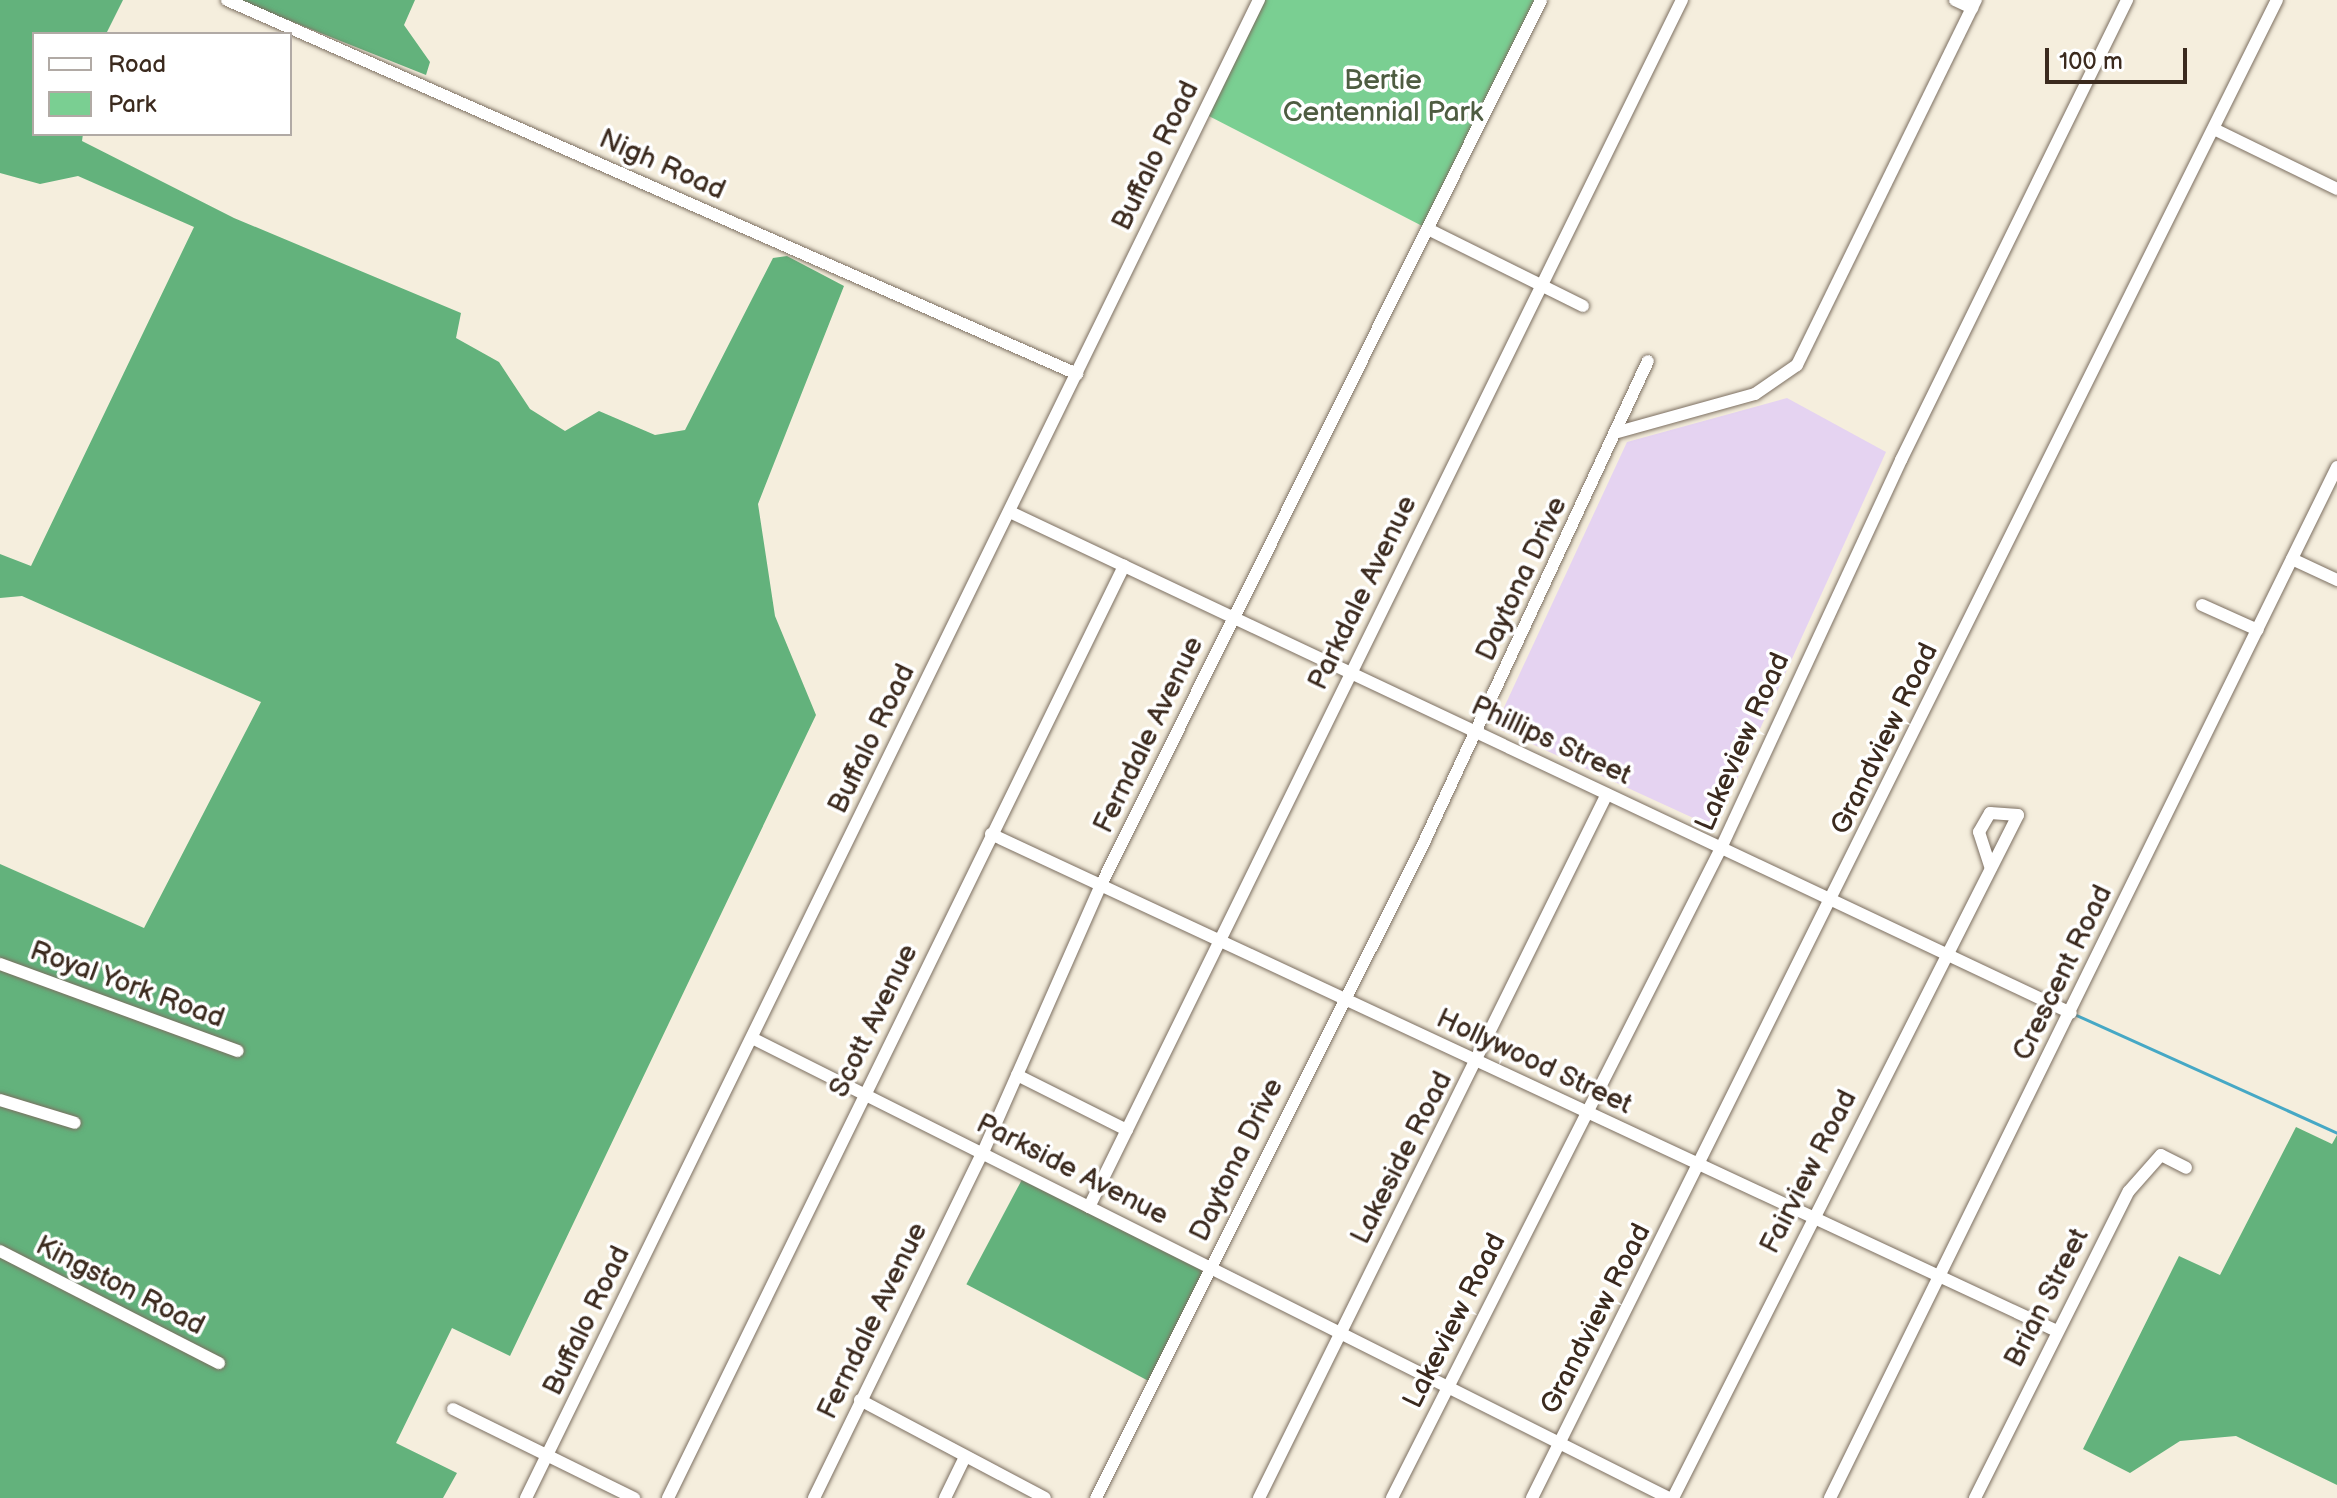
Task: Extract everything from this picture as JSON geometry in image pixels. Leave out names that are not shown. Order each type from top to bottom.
[{"type":"street","name":"Nigh Road","points":[[227,0],[1077,374]]},
{"type":"street","name":"Buffalo Road","points":[[526,1498],[1259,0]]},
{"type":"street","name":"Ferndale Avenue","points":[[814,1498],[984,1150],[1101,885],[1541,0]]},
{"type":"street","name":"Parkdale Avenue","points":[[1089,1207],[1682,0]]},
{"type":"street","points":[[1618,432],[1755,394],[1797,365],[1974,4],[1955,0]]},
{"type":"street","name":"Lakeview Road","points":[[1392,1498],[1721,848],[1901,460],[2127,0]]},
{"type":"street","name":"Grandview Road","points":[[1532,1498],[1702,1166],[2277,0]]},
{"type":"street","points":[[2214,129],[2337,189]]},
{"type":"street","points":[[1428,229],[1583,306]]},
{"type":"street","name":"Daytona Drive","points":[[1096,1498],[1477,732],[1618,432],[1648,361]]},
{"type":"street","name":"Crescent Road","points":[[1830,1498],[2337,467]]},
{"type":"street","name":"Phillips Street","points":[[1010,512],[2072,1010]]},
{"type":"street","points":[[2292,559],[2337,580]]},
{"type":"street","name":"Scott Avenue","points":[[668,1498],[1124,566]]},
{"type":"street","points":[[2202,605],[2258,630]]},
{"type":"street","name":"Lakeside Road","points":[[1259,1498],[1607,794]]},
{"type":"street","name":"Fairview Road","points":[[1671,1498],[2018,815],[1990,813],[1979,832],[1991,868]]},
{"type":"street","name":"Hollywood Street","points":[[991,834],[2057,1331]]},
{"type":"street","name":"Royal York Road","points":[[0,964],[238,1051]]},
{"type":"street","name":"Parkside Avenue","points":[[752,1038],[984,1150],[1089,1207],[1671,1498]]},
{"type":"street","points":[[1017,1075],[1127,1130]]},
{"type":"street","points":[[0,1100],[75,1123]]},
{"type":"street","name":"Brian Street","points":[[1974,1498],[2139,1176],[2161,1155],[2186,1168]]},
{"type":"street","name":"Kingston Road","points":[[0,1251],[219,1363]]},
{"type":"street","points":[[860,1400],[1045,1498]]},
{"type":"street","points":[[453,1409],[634,1498]]},
{"type":"street","points":[[945,1498],[965,1457]]},
{"type":"shaded area","points":[[1787,398],[1886,452],[1715,828],[1495,727],[1627,442]]},
{"type":"green space","points":[[0,0],[123,0],[107,32],[32,32],[32,136],[83,136],[82,141],[234,218],[461,313],[456,338],[499,362],[530,409],[565,431],[599,411],[655,435],[685,430],[773,258],[787,256],[844,286],[758,504],[775,616],[816,715],[510,1356],[452,1328],[396,1443],[457,1473],[443,1498],[0,1498],[0,864],[144,928],[261,702],[22,596],[0,598],[0,554],[31,566],[194,227],[78,176],[40,184],[0,173]]},
{"type":"green space","points":[[238,0],[415,0],[404,25],[430,62],[426,75]]},
{"type":"green space","name":"Bertie Centennial Park","points":[[1258,0],[1540,0],[1428,229],[1203,113]]},
{"type":"green space","points":[[2296,1127],[2332,1144],[2337,1135],[2337,1485],[2236,1436],[2180,1441],[2130,1473],[2083,1449],[2179,1256],[2220,1275]]},
{"type":"green space","points":[[1026,1172],[1211,1270],[1151,1382],[966,1284]]},
{"type":"waterway","points":[[2074,1014],[2337,1133]]}]
